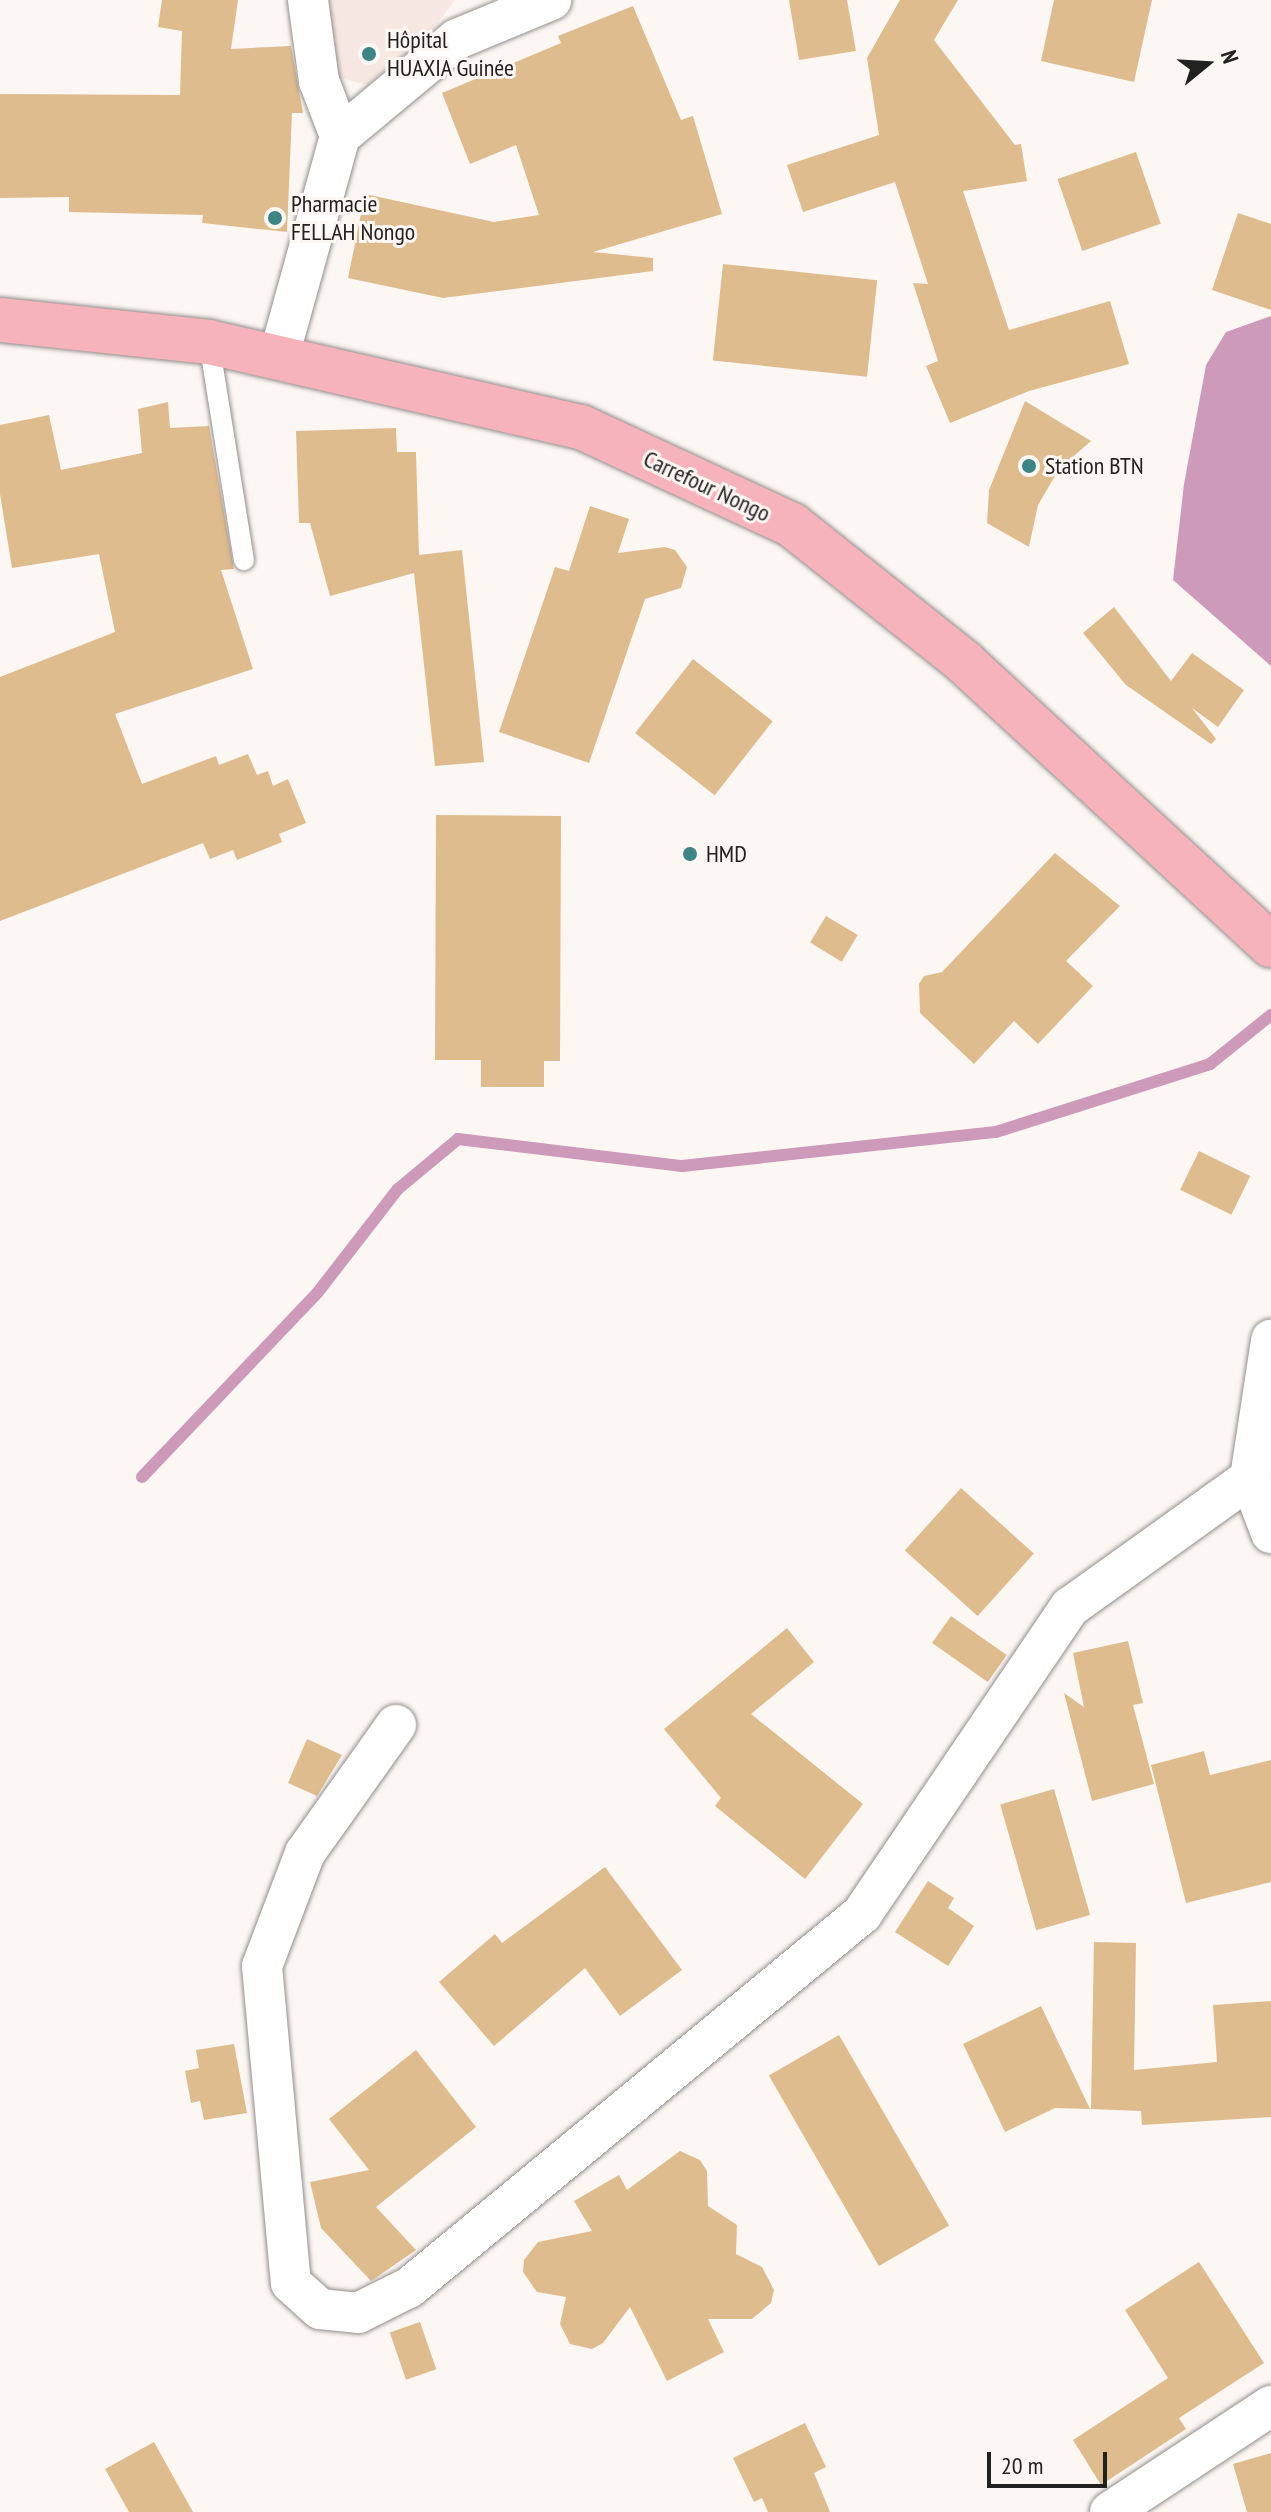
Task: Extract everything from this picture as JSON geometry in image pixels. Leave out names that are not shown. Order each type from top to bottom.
[{"type":"main road","name":"Carrefour Nongo","points":[[0,320],[209,342],[581,427],[792,525],[964,662],[1271,945]]},
{"type":"street","points":[[308,0],[319,81],[340,136]]},
{"type":"street","points":[[279,356],[340,136],[457,39],[551,0]]},
{"type":"street","points":[[1271,1340],[1250,1478],[1271,1533]]},
{"type":"street","points":[[396,1725],[305,1853],[262,1966],[291,2283],[320,2309],[358,2313],[410,2287],[862,1914],[1070,1607],[1250,1478]]},
{"type":"street","points":[[1110,2512],[1271,2406]]},
{"type":"lane","points":[[209,342],[244,560]]},
{"type":"shaded area","name":"Hôpital HUAXIA Guinée","points":[[326,0],[455,0],[431,32],[367,85],[337,77]]},
{"type":"shaded area","points":[[1271,316],[1271,666],[1173,580],[1184,484],[1206,365],[1226,332]]},
{"type":"building","points":[[162,0],[238,0],[231,49],[291,46],[303,113],[292,113],[287,232],[202,223],[203,215],[69,212],[69,197],[0,198],[0,94],[180,95],[182,31],[158,27]]},
{"type":"building","points":[[789,0],[847,0],[856,51],[799,60]]},
{"type":"building","points":[[900,0],[958,0],[934,40],[1015,145],[1021,144],[1027,181],[963,191],[1009,330],[1110,301],[1129,364],[1029,391],[950,423],[926,366],[938,361],[913,283],[928,284],[895,182],[803,212],[787,165],[879,135],[867,58]]},
{"type":"building","points":[[1054,0],[1152,0],[1134,82],[1041,61]]},
{"type":"building","points":[[633,6],[681,120],[693,116],[722,214],[593,252],[653,258],[653,271],[443,298],[348,278],[365,194],[494,222],[539,215],[516,145],[470,164],[442,93],[561,43],[558,36]]},
{"type":"building","points":[[1136,152],[1161,224],[1082,251],[1058,179]]},
{"type":"building","points":[[1238,213],[1271,224],[1271,310],[1212,290]]},
{"type":"building","points":[[723,264],[877,280],[867,377],[713,360]]},
{"type":"building","points":[[1025,401],[1091,441],[1059,469],[1038,505],[1029,547],[987,523],[989,490]]},
{"type":"building","points":[[168,402],[170,428],[209,426],[234,569],[221,570],[253,669],[115,714],[142,784],[216,756],[219,765],[248,754],[257,775],[268,771],[273,786],[288,779],[306,823],[279,834],[282,842],[237,860],[233,850],[210,859],[203,843],[0,921],[0,677],[115,632],[99,554],[12,568],[0,494],[0,425],[49,415],[61,470],[142,453],[138,409]]},
{"type":"building","points":[[396,428],[397,452],[416,452],[419,555],[462,550],[484,762],[435,766],[414,573],[330,596],[310,523],[299,523],[296,431]]},
{"type":"building","points":[[590,506],[629,519],[618,553],[665,547],[675,550],[687,567],[681,588],[645,599],[589,763],[499,732],[555,567],[569,571]]},
{"type":"building","points":[[1114,607],[1171,681],[1192,653],[1244,690],[1218,727],[1192,708],[1216,739],[1211,744],[1126,685],[1083,633]]},
{"type":"building","points":[[693,659],[773,721],[715,795],[635,733]]},
{"type":"building","points":[[436,815],[561,816],[560,1061],[544,1061],[544,1087],[481,1087],[481,1060],[435,1060]]},
{"type":"building","points":[[1055,853],[1120,906],[1066,961],[1093,986],[1038,1044],[1014,1021],[974,1064],[920,1013],[919,984],[924,976],[942,972]]},
{"type":"building","points":[[826,916],[858,935],[842,962],[810,943]]},
{"type":"building","points":[[1199,1151],[1250,1176],[1231,1215],[1180,1190]]},
{"type":"building","points":[[961,1488],[1034,1554],[978,1616],[905,1550]]},
{"type":"building","points":[[951,1616],[1007,1655],[988,1682],[932,1643]]},
{"type":"building","points":[[787,1628],[814,1662],[751,1714],[863,1804],[805,1879],[715,1806],[721,1798],[664,1729]]},
{"type":"building","points":[[1128,1641],[1143,1703],[1133,1705],[1154,1784],[1092,1801],[1064,1693],[1084,1707],[1073,1653]]},
{"type":"building","points":[[307,1739],[342,1755],[317,1796],[288,1783]]},
{"type":"building","points":[[1204,1751],[1210,1775],[1271,1760],[1271,1882],[1186,1903],[1151,1765]]},
{"type":"building","points":[[1054,1789],[1090,1915],[1036,1930],[1000,1804]]},
{"type":"building","points":[[605,1867],[682,1970],[620,2016],[585,1968],[494,2046],[439,1982],[495,1934],[502,1943]]},
{"type":"building","points":[[928,1881],[954,1898],[948,1908],[974,1926],[948,1966],[895,1932]]},
{"type":"building","points":[[1094,1942],[1136,1943],[1134,2070],[1217,2062],[1213,2005],[1271,2001],[1271,2117],[1142,2125],[1141,2111],[1091,2109]]},
{"type":"building","points":[[1041,2006],[1090,2109],[1055,2108],[1005,2132],[963,2044]]},
{"type":"building","points":[[839,2035],[949,2226],[879,2266],[769,2076]]},
{"type":"building","points":[[234,2044],[247,2113],[204,2120],[200,2101],[191,2103],[185,2071],[199,2068],[196,2050]]},
{"type":"building","points":[[416,2050],[476,2127],[376,2207],[416,2250],[371,2281],[321,2228],[310,2182],[369,2170],[329,2119]]},
{"type":"building","points":[[680,2151],[700,2160],[707,2171],[708,2206],[737,2225],[736,2254],[762,2267],[774,2290],[771,2303],[752,2319],[708,2319],[724,2352],[667,2381],[630,2307],[603,2343],[592,2349],[570,2344],[560,2324],[566,2297],[537,2292],[523,2272],[524,2260],[538,2242],[592,2231],[574,2201],[619,2175],[627,2190]]},
{"type":"building","points":[[1199,2262],[1264,2363],[1179,2418],[1186,2429],[1101,2485],[1073,2440],[1168,2378],[1125,2310]]},
{"type":"building","points":[[420,2322],[436,2369],[406,2380],[390,2332]]},
{"type":"building","points":[[805,2423],[826,2467],[814,2473],[830,2512],[768,2512],[762,2498],[754,2502],[733,2458]]},
{"type":"building","points":[[154,2442],[193,2512],[129,2512],[105,2469]]},
{"type":"building","points":[[1271,2453],[1271,2512],[1247,2512],[1233,2464]]},
{"type":"waterway","points":[[142,1477],[318,1292],[398,1189],[458,1139],[682,1166],[996,1132],[1210,1064],[1271,1015]]},
{"type":"place","name":"Hôpital HUAXIA Guinée","points":[[369,54]]},
{"type":"place","name":"Pharmacie FELLAH Nongo","points":[[275,218]]},
{"type":"place","name":"Station BTN","points":[[1029,466]]},
{"type":"place","name":"HMD","points":[[690,854]]}]
